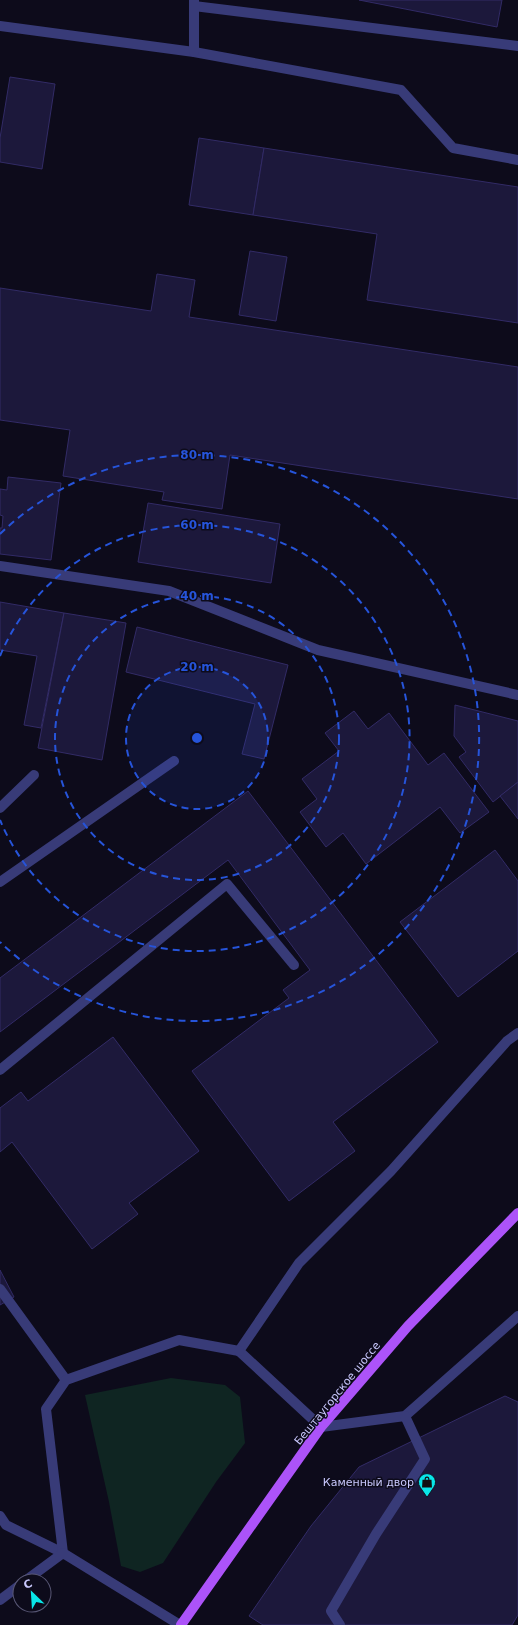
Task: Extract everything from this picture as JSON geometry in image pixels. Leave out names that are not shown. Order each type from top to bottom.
[{"type":"main road","name":"Бештаугорское шоссе","points":[[181,1625],[321,1427],[408,1326],[518,1213]]},
{"type":"lane","points":[[194,52],[194,3],[518,46]]},
{"type":"lane","points":[[0,26],[194,52],[401,90],[453,148],[518,160]]},
{"type":"lane","points":[[0,566],[169,591],[318,650],[518,695]]},
{"type":"lane","points":[[0,882],[174,761]]},
{"type":"lane","points":[[0,808],[34,775]]},
{"type":"lane","points":[[0,1070],[227,884],[294,965]]},
{"type":"lane","points":[[239,1351],[299,1264],[391,1171],[507,1041],[518,1033]]},
{"type":"lane","points":[[0,1289],[66,1380]]},
{"type":"lane","points":[[62,1552],[46,1409],[66,1380],[179,1340],[239,1351],[321,1427],[405,1416],[518,1316]]},
{"type":"lane","points":[[340,1625],[331,1611],[376,1534],[425,1460],[405,1416]]},
{"type":"lane","points":[[0,1516],[6,1525],[62,1552],[181,1625]]},
{"type":"lane","points":[[35,1573],[62,1552]]},
{"type":"lane","points":[[0,1600],[12,1591]]},
{"type":"green space","points":[[171,1378],[225,1385],[240,1397],[245,1443],[216,1482],[163,1563],[140,1572],[121,1566],[109,1502],[85,1395]]},
{"type":"building","points":[[359,0],[502,0],[497,27]]},
{"type":"building","points":[[10,77],[55,84],[42,169],[0,162],[0,138]]},
{"type":"building","points":[[199,138],[264,148],[253,215],[189,205]]},
{"type":"building","points":[[264,148],[518,187],[518,323],[367,300],[377,234],[253,215]]},
{"type":"building","points":[[250,251],[287,257],[276,321],[239,315]]},
{"type":"building","points":[[157,274],[195,280],[189,317],[518,367],[518,499],[230,455],[222,509],[162,500],[164,492],[63,476],[70,430],[0,420],[0,288],[151,311]]},
{"type":"building","points":[[8,477],[61,483],[51,560],[0,554],[0,528],[2,528],[3,516],[0,515],[0,489],[7,490]]},
{"type":"building","points":[[148,503],[280,524],[271,583],[138,562]]},
{"type":"building","points":[[0,602],[64,613],[41,728],[24,725],[37,656],[0,650]]},
{"type":"building","points":[[64,613],[126,623],[102,760],[38,748]]},
{"type":"building","points":[[137,627],[288,665],[264,759],[242,754],[255,704],[126,672]]},
{"type":"building","points":[[455,705],[518,721],[518,782],[493,802],[459,757],[466,752],[454,736]]},
{"type":"building","points":[[354,711],[368,729],[389,713],[428,765],[444,753],[489,812],[460,833],[440,807],[366,864],[343,833],[326,847],[300,812],[317,799],[302,779],[339,751],[325,733]]},
{"type":"building","points":[[518,782],[518,819],[500,796]]},
{"type":"building","points":[[248,791],[438,1042],[333,1122],[355,1151],[289,1201],[192,1071],[289,998],[283,990],[310,970],[228,860],[0,1032],[0,978]]},
{"type":"building","points":[[495,850],[518,881],[518,951],[458,997],[400,922]]},
{"type":"building","points":[[113,1037],[199,1151],[129,1203],[138,1214],[92,1249],[12,1142],[0,1152],[0,1108],[21,1092],[28,1101]]},
{"type":"building","points":[[0,1270],[14,1297],[0,1305]]},
{"type":"building","name":"Каменный двор","points":[[505,1396],[518,1402],[518,1615],[512,1625],[263,1625],[249,1616],[311,1526],[359,1467]]},
{"type":"place","name":"Каменный двор","points":[[427,1497]]}]
